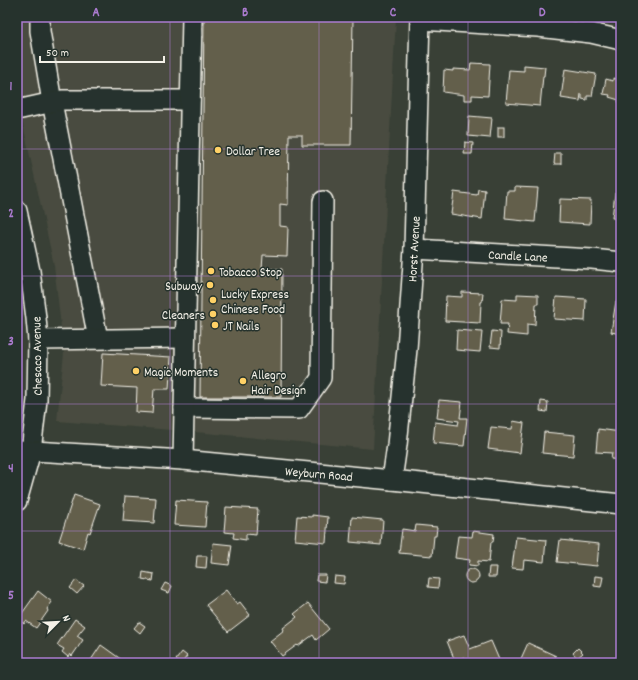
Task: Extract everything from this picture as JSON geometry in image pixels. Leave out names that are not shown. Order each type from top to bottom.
[{"type":"street","points":[[40,17],[40,31],[52,102],[98,339]]},
{"type":"street","points":[[183,460],[192,17]]},
{"type":"street","points":[[420,19],[538,27],[591,33],[621,40]]},
{"type":"street","name":"Horst Avenue","points":[[392,480],[407,349],[414,250],[420,19]]},
{"type":"street","points":[[17,110],[62,100],[190,100]]},
{"type":"street","points":[[184,408],[299,409],[321,378],[323,201]]},
{"type":"street","name":"Chesaco Avenue","points":[[17,211],[30,271],[25,297],[38,340],[36,400],[24,450],[17,501]]},
{"type":"street","name":"Candle Lane","points":[[414,250],[592,259],[621,262]]},
{"type":"street","points":[[38,340],[186,338]]},
{"type":"street","name":"Weyburn Road","points":[[24,450],[183,460],[621,504]]},
{"type":"shaded area","points":[[17,17],[396,17],[373,449],[185,431],[57,421],[64,353],[54,265],[17,97]]},
{"type":"building","points":[[204,17],[353,17],[351,145],[302,145],[302,135],[289,135],[288,205],[280,204],[280,226],[288,227],[287,256],[263,255],[262,269],[282,269],[281,397],[200,397]]},
{"type":"building","points":[[471,63],[490,64],[488,96],[472,95],[472,100],[464,100],[464,95],[443,92],[444,70],[470,70]]},
{"type":"building","points":[[524,65],[545,67],[540,106],[506,103],[509,70],[524,71]]},
{"type":"building","points":[[565,69],[596,74],[592,96],[587,96],[587,100],[582,99],[581,94],[580,101],[561,98]]},
{"type":"building","points":[[613,78],[621,80],[621,103],[618,102],[619,100],[609,97],[610,95],[603,94],[606,79],[613,81]]},
{"type":"building","points":[[469,116],[492,118],[490,138],[468,136]]},
{"type":"building","points":[[498,127],[504,127],[504,137],[498,137]]},
{"type":"building","points":[[465,142],[473,143],[472,154],[464,154]]},
{"type":"building","points":[[555,153],[561,153],[561,164],[554,164]]},
{"type":"building","points":[[515,187],[538,188],[535,222],[505,219],[507,191],[515,191]]},
{"type":"building","points":[[478,189],[485,190],[482,219],[451,214],[454,192],[477,195]]},
{"type":"building","points":[[615,193],[621,194],[621,219],[612,218]]},
{"type":"building","points":[[560,199],[591,200],[590,224],[559,222]]},
{"type":"building","points":[[462,292],[483,293],[480,323],[445,321],[446,296],[462,297]]},
{"type":"building","points":[[517,294],[538,295],[535,325],[527,324],[527,336],[507,334],[508,324],[500,324],[502,299],[517,300]]},
{"type":"building","points":[[556,297],[586,299],[585,321],[554,319]]},
{"type":"building","points":[[616,301],[621,302],[621,334],[611,332]]},
{"type":"building","points":[[457,330],[482,332],[480,352],[456,350]]},
{"type":"building","points":[[492,331],[501,332],[500,348],[490,347]]},
{"type":"building","name":"Magic Moments","points":[[103,353],[171,357],[169,389],[154,389],[152,413],[136,412],[137,388],[101,386]]},
{"type":"building","points":[[439,400],[462,402],[460,418],[467,418],[464,446],[433,443],[435,422],[458,425],[459,421],[437,418]]},
{"type":"building","points":[[541,401],[548,402],[547,412],[540,411]]},
{"type":"building","points":[[513,421],[524,423],[520,453],[488,449],[491,427],[512,429]]},
{"type":"building","points":[[598,429],[621,432],[621,460],[611,459],[612,453],[596,452]]},
{"type":"building","points":[[544,432],[575,435],[573,456],[542,453]]},
{"type":"building","points":[[74,495],[100,504],[90,533],[88,532],[83,549],[59,541]]},
{"type":"building","points":[[125,496],[156,498],[154,523],[123,521]]},
{"type":"building","points":[[176,500],[207,502],[205,527],[174,525]]},
{"type":"building","points":[[226,507],[258,509],[256,535],[246,534],[246,540],[233,538],[234,533],[224,532]]},
{"type":"building","points":[[312,515],[328,517],[326,543],[295,540],[297,516],[312,517]]},
{"type":"building","points":[[352,517],[383,520],[381,545],[350,542]]},
{"type":"building","points":[[416,525],[437,527],[436,536],[434,536],[432,556],[399,553],[402,529],[415,531]]},
{"type":"building","points":[[473,531],[494,534],[493,542],[491,542],[489,562],[478,561],[478,566],[469,565],[470,560],[455,558],[458,536],[472,537]]},
{"type":"building","points":[[516,537],[546,540],[544,562],[524,560],[523,569],[512,568]]},
{"type":"building","points":[[560,540],[599,544],[597,566],[557,562]]},
{"type":"building","points":[[213,543],[232,545],[229,565],[211,563]]},
{"type":"building","points":[[197,556],[207,556],[206,568],[196,567]]},
{"type":"building","points":[[489,567],[497,567],[496,577],[488,577]]},
{"type":"building","points":[[472,569],[477,571],[479,576],[477,581],[472,583],[467,581],[465,576],[467,571]]},
{"type":"building","points":[[143,572],[154,574],[153,581],[142,579]]},
{"type":"building","points":[[317,575],[326,575],[325,582],[316,581]]},
{"type":"building","points":[[335,576],[345,577],[344,584],[334,583]]},
{"type":"building","points":[[595,576],[603,577],[601,587],[594,586]]},
{"type":"building","points":[[429,578],[439,579],[438,588],[428,587]]},
{"type":"building","points":[[76,580],[84,586],[77,594],[70,588]]},
{"type":"building","points":[[165,583],[172,586],[169,593],[161,590]]},
{"type":"building","points":[[226,590],[237,604],[240,602],[250,615],[228,632],[206,605]]},
{"type":"building","points":[[38,591],[52,602],[47,609],[48,611],[36,628],[26,621],[24,624],[18,619]]},
{"type":"building","points":[[308,603],[329,629],[316,640],[313,635],[282,656],[270,641],[297,617],[294,614]]},
{"type":"building","points":[[75,619],[85,626],[77,636],[83,640],[72,656],[70,654],[68,657],[62,652],[64,649],[57,645]]},
{"type":"building","points":[[139,622],[145,626],[140,633],[134,628]]},
{"type":"building","points":[[464,635],[470,649],[491,641],[500,662],[466,663],[464,657],[455,661],[447,641]]},
{"type":"building","points":[[528,643],[556,656],[553,663],[519,663]]},
{"type":"building","points":[[101,645],[122,660],[119,663],[89,663]]},
{"type":"building","points":[[578,648],[583,653],[577,658],[573,653]]},
{"type":"building","points":[[182,652],[187,656],[182,663],[180,663],[176,660]]},
{"type":"place","name":"Dollar Tree","points":[[218,150]]},
{"type":"place","name":"Tobacco Stop","points":[[211,271]]},
{"type":"place","name":"Subway","points":[[210,285]]},
{"type":"place","name":"Lucky Express Chinese Food","points":[[213,300]]},
{"type":"place","name":"Cleaners","points":[[213,314]]},
{"type":"place","name":"JT Nails","points":[[215,325]]},
{"type":"place","name":"Magic Moments","points":[[136,371]]},
{"type":"place","name":"Allegro Hair Design","points":[[243,381]]}]
